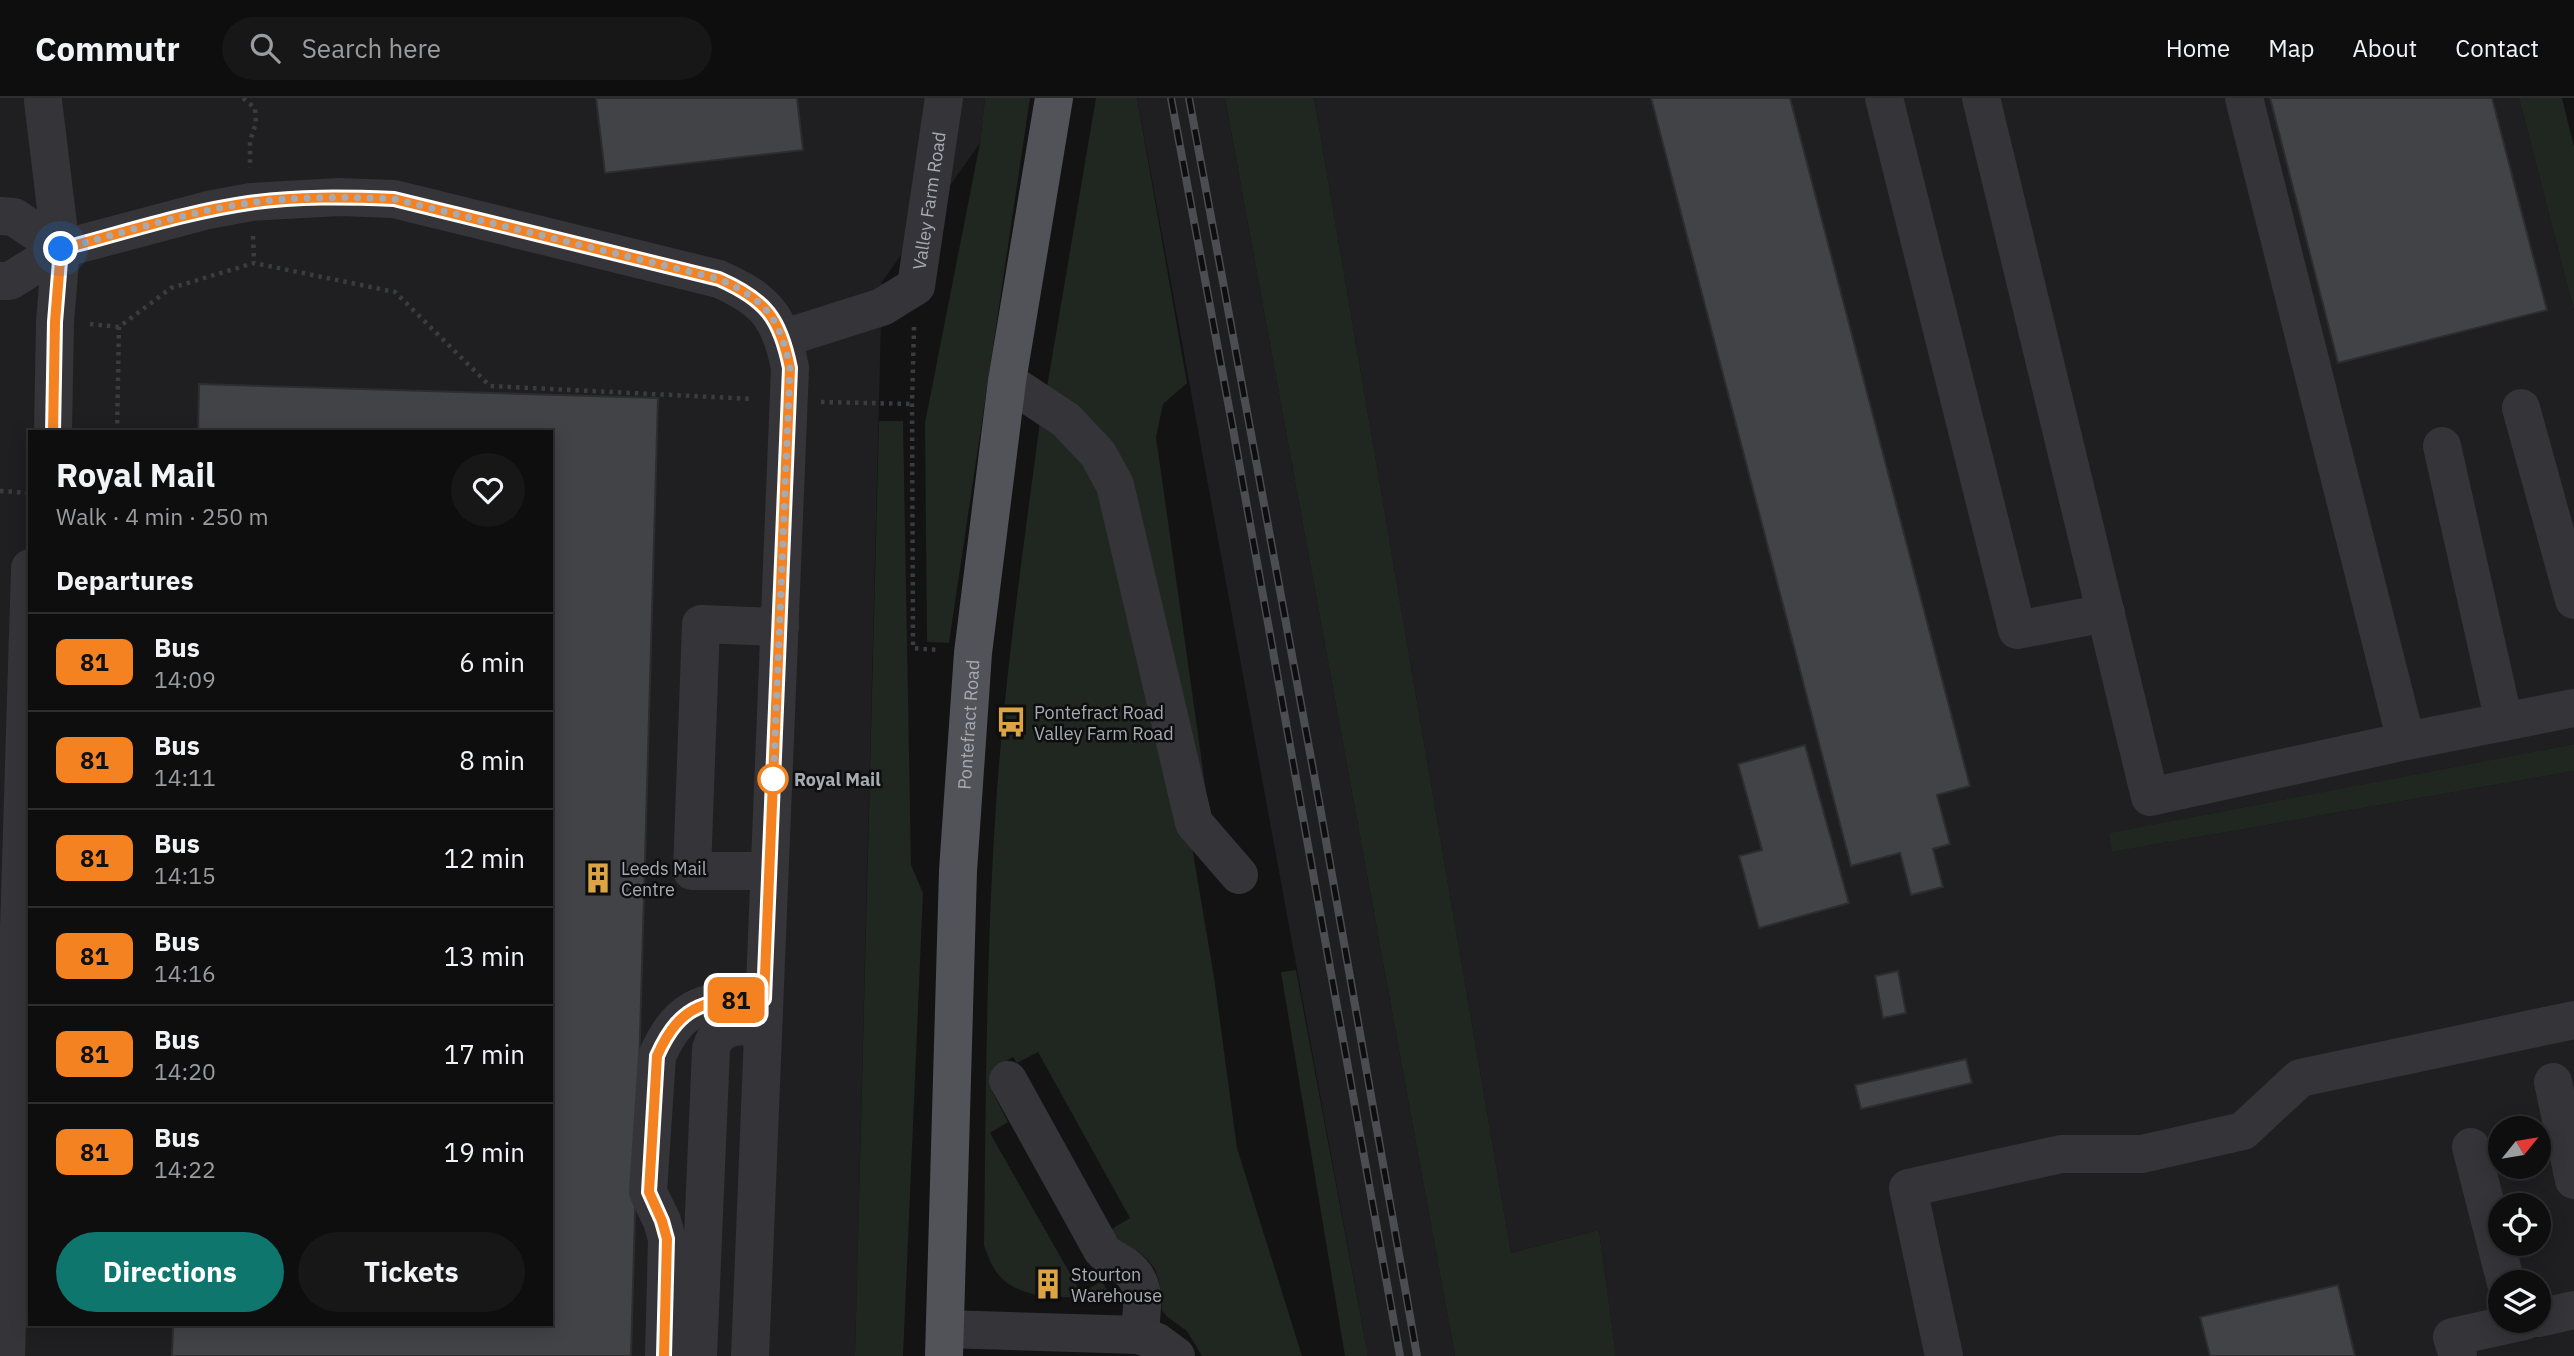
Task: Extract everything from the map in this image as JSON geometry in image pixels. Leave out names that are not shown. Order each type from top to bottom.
[{"type":"main road","name":"Pontefract Road","points":[[944,1342],[957,871],[973,653],[1007,381],[1054,98]]},
{"type":"lane","name":"Valley Farm Road","points":[[784,338],[882,307],[916,286],[943,98]]},
{"type":"lane","points":[[1884,98],[2017,630],[2106,613]]},
{"type":"lane","points":[[1981,98],[2150,797],[2406,741],[2574,708]]},
{"type":"lane","points":[[2244,98],[2406,741]]},
{"type":"lane","points":[[43,101],[61,249],[55,322],[53,430]]},
{"type":"lane","points":[[0,281],[10,281],[61,249],[208,210],[251,202],[340,197],[394,199],[719,279],[747,291],[769,312],[784,338],[790,368],[750,1356]]},
{"type":"lane","points":[[0,216],[14,217],[61,249]]},
{"type":"lane","points":[[1007,381],[1066,420],[1098,454],[1115,485],[1194,823],[1239,875]]},
{"type":"lane","points":[[2521,408],[2574,600]]},
{"type":"lane","points":[[2442,446],[2504,722]]},
{"type":"lane","points":[[4,1335],[5,1241],[14,1153],[9,915],[19,578]]},
{"type":"lane","points":[[769,871],[692,872],[701,624],[780,627]]},
{"type":"lane","points":[[664,1356],[667,1239],[649,1192],[657,1056],[679,1020],[697,1007],[717,1000],[764,1013]]},
{"type":"lane","points":[[698,1356],[711,1049],[717,1034],[724,1029],[764,1013]]},
{"type":"lane","points":[[1944,1356],[1908,1188],[2061,1154],[2141,1154],[2243,1131],[2300,1077],[2574,1020]]},
{"type":"lane","points":[[1008,1080],[1102,1250],[1136,1277],[1143,1300],[1139,1335]]},
{"type":"lane","points":[[2553,1082],[2574,1180]]},
{"type":"lane","points":[[2471,1147],[2503,1270]]},
{"type":"lane","points":[[2551,1315],[2574,1310]]},
{"type":"lane","points":[[2458,1356],[2452,1338],[2488,1330]]},
{"type":"lane","points":[[944,1342],[1139,1335],[1157,1342],[1176,1356]]},
{"type":"path","points":[[55,322],[119,327],[171,288],[254,262],[395,292],[490,386],[789,401],[912,404]]},
{"type":"path","points":[[916,286],[912,404],[913,648],[973,653]]},
{"type":"path","points":[[117,430],[119,327]]},
{"type":"path","points":[[0,491],[28,493]]},
{"type":"shaded area","points":[[0,98],[985,98],[980,143],[882,282],[855,1356],[0,1356]]},
{"type":"shaded area","points":[[985,98],[1030,98],[949,643],[927,642],[925,423],[980,143]]},
{"type":"shaded area","points":[[1096,98],[1137,98],[1187,383],[1163,404],[1156,437],[1206,791],[1139,535],[1046,393]]},
{"type":"shaded area","points":[[1137,98],[1225,98],[1455,1356],[1368,1356]]},
{"type":"shaded area","points":[[1225,98],[1314,98],[1511,1253],[1599,1230],[1616,1356],[1455,1356]]},
{"type":"shaded area","points":[[1314,98],[2519,98],[2574,311],[2574,744],[2110,833],[2112,852],[2574,771],[2574,1356],[1616,1356],[1599,1230],[1511,1253]]},
{"type":"shaded area","points":[[2519,98],[2562,98],[2574,147],[2574,311]]},
{"type":"shaded area","points":[[879,421],[903,421],[911,865],[923,893],[903,1356],[855,1356]]},
{"type":"shaded area","points":[[1040,421],[1100,476],[1191,841],[1214,977],[1237,1148],[1302,1356],[1202,1356],[1187,1331],[1166,1316],[1162,1310],[1155,1269],[1137,1251],[1126,1247],[1110,1230],[1130,1218],[1038,1052],[1017,1063],[1013,1057],[992,1069],[992,1091],[1008,1122],[990,1133],[1081,1293],[1102,1281],[1112,1299],[1058,1297],[1059,1273],[1039,1273],[1036,1295],[1016,1288],[1002,1279],[992,1265],[984,1245],[993,847],[1010,652]]},
{"type":"shaded area","points":[[2574,744],[2574,771],[2112,852],[2109,833]]},
{"type":"shaded area","points":[[1296,970],[1368,1356],[1345,1356],[1281,972]]},
{"type":"building","points":[[596,98],[797,98],[803,150],[605,173]]},
{"type":"building","points":[[1651,98],[1790,98],[1970,786],[1937,795],[1950,844],[1933,849],[1943,887],[1911,895],[1900,853],[1851,866]]},
{"type":"building","points":[[2270,98],[2492,98],[2547,310],[2338,363]]},
{"type":"building","name":"Leeds Mail Centre","points":[[199,384],[658,398],[631,1356],[172,1356],[173,1326],[553,1326],[553,430],[198,430]]},
{"type":"building","points":[[1805,745],[1849,903],[1759,928],[1739,856],[1762,850],[1738,764]]},
{"type":"building","points":[[1898,971],[1906,1013],[1883,1018],[1875,976]]},
{"type":"building","points":[[1966,1059],[1972,1083],[1861,1109],[1855,1085]]},
{"type":"building","name":"Stourton Warehouse","points":[[1040,1273],[1058,1275],[1057,1294],[1038,1293]]},
{"type":"building","points":[[2338,1285],[2355,1356],[2210,1356],[2200,1317]]},
{"type":"railway","points":[[1171,98],[1400,1356]]},
{"type":"railway","points":[[1189,98],[1320,807],[1417,1356]]},
{"type":"bus line","name":"81","points":[[53,430],[55,322],[61,249],[208,210],[251,202],[340,197],[394,199],[719,279],[747,291],[769,312],[784,338],[790,368],[764,999],[717,1000],[697,1007],[679,1020],[666,1036],[657,1056],[649,1192],[667,1239],[664,1356]]},
{"type":"place","name":"Pontefract Road Valley Farm Road","points":[[1011,722]]},
{"type":"place","name":"Royal Mail","points":[[773,779]]},
{"type":"place","name":"Leeds Mail Centre","points":[[598,878]]},
{"type":"place","name":"Stourton Warehouse","points":[[1048,1284]]},
{"type":"route","points":[[61,249],[208,210],[251,202],[340,197],[394,199],[719,279],[747,291],[769,312],[784,338],[790,368],[773,789],[773,779]]}]
